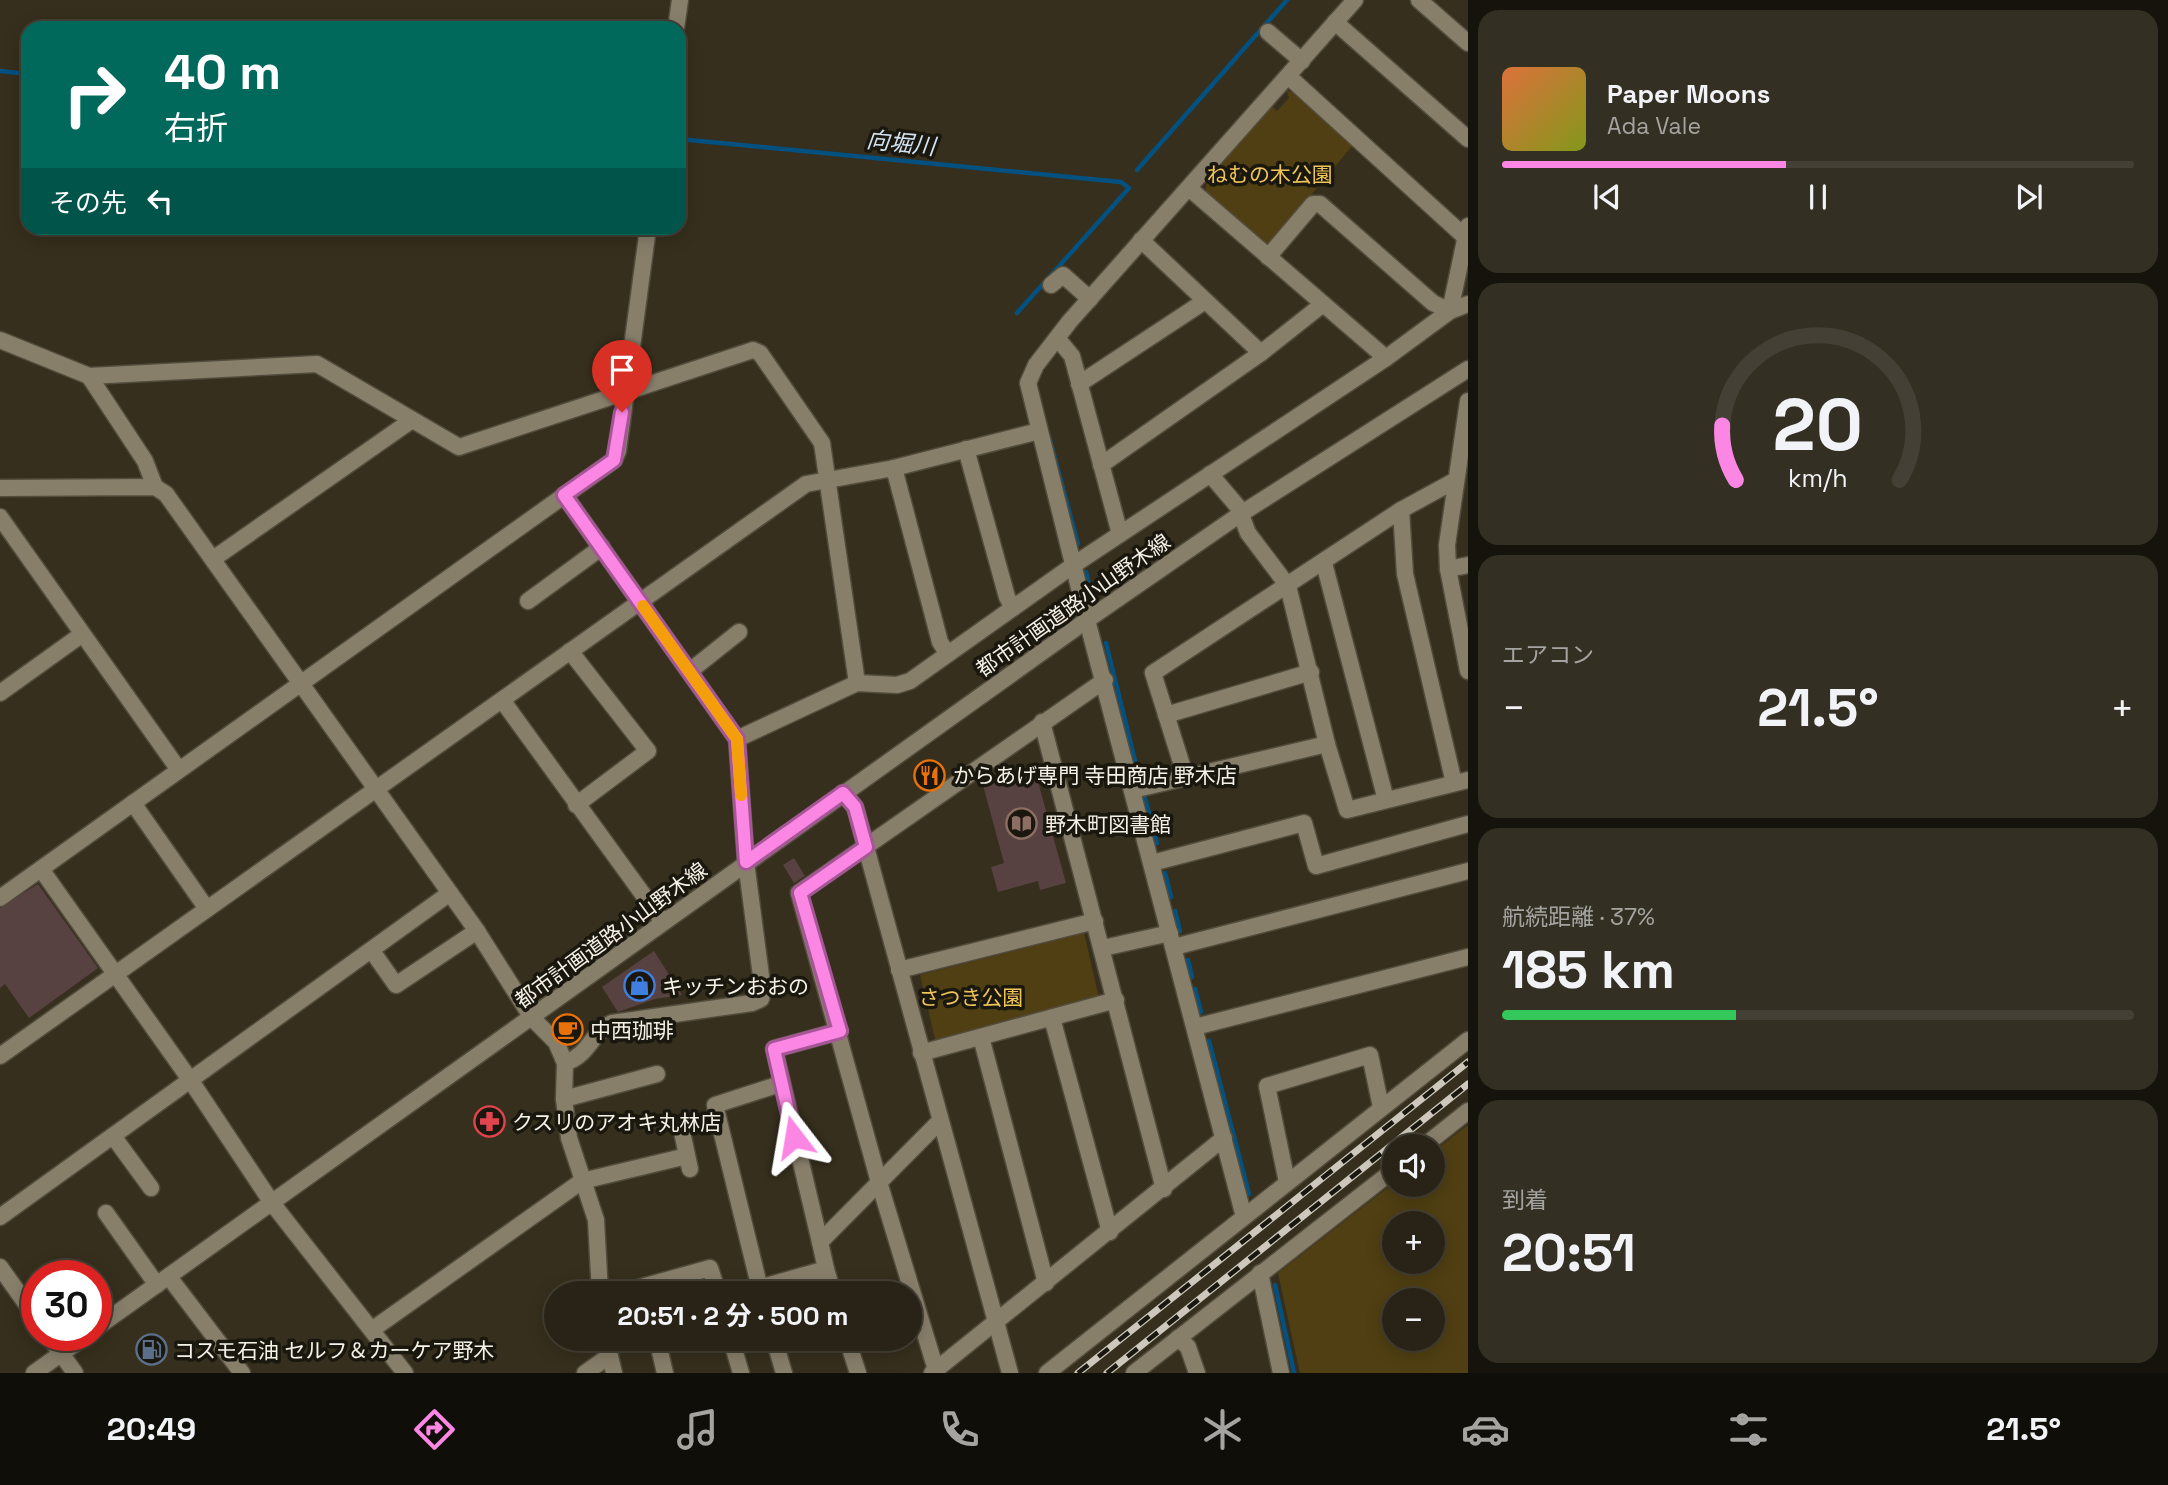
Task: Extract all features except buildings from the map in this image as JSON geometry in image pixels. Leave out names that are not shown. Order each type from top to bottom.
[{"type":"street","points":[[677,21],[680,0]]},
{"type":"street","points":[[1244,1217],[1105,680],[1087,620],[1028,383],[1036,365],[1090,299],[1355,0]]},
{"type":"street","points":[[1419,0],[1468,43]]},
{"type":"street","points":[[1335,22],[1468,139]]},
{"type":"street","points":[[1268,32],[1302,61]]},
{"type":"street","points":[[1288,76],[1466,231],[1450,311]]},
{"type":"street","points":[[1190,189],[1386,358]]},
{"type":"street","points":[[1268,257],[1312,204],[1320,204],[1433,303],[1450,311]]},
{"type":"street","points":[[0,898],[614,460],[618,452],[647,235]]},
{"type":"street","points":[[1141,240],[1261,353]]},
{"type":"street","points":[[1051,285],[1063,275],[1090,299]]},
{"type":"street","points":[[1079,384],[1205,301]]},
{"type":"street","points":[[1101,465],[1261,353],[1323,304]]},
{"type":"street","points":[[737,739],[857,683],[897,685],[910,681],[1075,564],[1386,358],[1450,311],[1468,304]]},
{"type":"street","points":[[1057,338],[1072,356],[1120,534]]},
{"type":"street","points":[[0,340],[89,376],[317,364],[459,447],[753,350],[760,353],[822,443],[857,683]]},
{"type":"street","name":"都市計画道路小山野木線","points":[[112,1317],[1087,620],[1239,514],[1468,369]]},
{"type":"street","points":[[89,376],[145,461],[155,487]]},
{"type":"street","points":[[1468,401],[1447,545],[1448,569],[1468,671]]},
{"type":"street","points":[[213,559],[412,420]]},
{"type":"street","points":[[0,1056],[806,484],[894,468],[1039,430]]},
{"type":"street","points":[[966,449],[1007,597],[1013,608]]},
{"type":"street","points":[[894,468],[940,642],[947,653]]},
{"type":"street","points":[[1210,474],[1238,507],[1248,533],[1289,586],[1327,744],[1347,810],[1461,782],[1405,574],[1401,510]]},
{"type":"street","points":[[1186,778],[1153,673],[1401,510],[1456,480]]},
{"type":"street","points":[[0,488],[155,487],[166,494],[450,893],[532,1018],[556,1042],[565,1063],[564,1099],[569,1138],[596,1220],[599,1281]]},
{"type":"street","points":[[564,495],[737,739],[746,862],[763,991],[761,999],[752,1003],[612,1023],[603,1027],[580,1058],[565,1063]]},
{"type":"street","points":[[0,517],[179,770]]},
{"type":"street","points":[[528,601],[602,547]]},
{"type":"street","points":[[1324,563],[1386,800]]},
{"type":"street","points":[[1448,569],[1468,565]]},
{"type":"street","points":[[690,671],[739,632]]},
{"type":"street","points":[[0,693],[81,635]]},
{"type":"street","points":[[570,651],[648,751],[576,805]]},
{"type":"street","points":[[1166,715],[1311,672]]},
{"type":"street","points":[[1105,680],[800,893],[934,1372],[1224,1138]]},
{"type":"street","points":[[502,700],[663,922]]},
{"type":"street","points":[[1042,722],[1164,1189]]},
{"type":"street","points":[[1133,790],[1327,744]]},
{"type":"street","points":[[843,793],[855,807],[939,1122],[1010,1373]]},
{"type":"street","points":[[133,803],[207,909]]},
{"type":"street","points":[[1152,863],[1304,823],[1316,866],[1468,824]]},
{"type":"street","points":[[41,869],[191,1080],[272,1202],[405,1373]]},
{"type":"street","points":[[1103,948],[1172,940],[1468,871]]},
{"type":"street","points":[[0,1217],[450,893]]},
{"type":"street","points":[[899,970],[1096,921]]},
{"type":"street","points":[[372,951],[396,985],[477,932]]},
{"type":"street","points":[[1195,1027],[1468,957]]},
{"type":"street","points":[[921,1053],[1116,1000]]},
{"type":"street","points":[[1052,1018],[1110,1232]]},
{"type":"street","points":[[830,1281],[780,1084],[774,1049],[840,1031]]},
{"type":"street","points":[[981,1037],[1046,1283]]},
{"type":"street","points":[[1047,1373],[1468,1040]]},
{"type":"street","points":[[1287,1182],[1267,1086],[1370,1055],[1381,1107]]},
{"type":"street","points":[[564,1099],[656,1074]]},
{"type":"street","points":[[758,1281],[715,1105],[780,1084]]},
{"type":"street","points":[[1438,1134],[1468,1111]]},
{"type":"street","points":[[820,1242],[939,1122]]},
{"type":"street","points":[[373,1329],[582,1181],[689,1163],[682,1132]]},
{"type":"street","points":[[113,1136],[151,1188]]},
{"type":"street","points":[[1134,1373],[1382,1179]]},
{"type":"street","points":[[106,1213],[242,1373]]},
{"type":"street","points":[[0,1267],[21,1297]]},
{"type":"street","points":[[670,1281],[710,1268],[714,1281]]},
{"type":"street","points":[[790,1281],[826,1269]]},
{"type":"street","points":[[1260,1273],[1281,1373]]},
{"type":"street","points":[[1178,1338],[1188,1347],[1197,1373]]},
{"type":"street","points":[[59,1351],[75,1373]]},
{"type":"street","points":[[34,1373],[65,1351]]},
{"type":"street","points":[[608,1351],[614,1373]]},
{"type":"street","points":[[660,1351],[665,1373]]},
{"type":"street","points":[[735,1351],[741,1373]]},
{"type":"street","points":[[778,1351],[784,1373]]},
{"type":"street","points":[[851,1351],[858,1373]]},
{"type":"street","points":[[585,1373],[609,1356]]},
{"type":"green space","name":"ねむの木公園","points":[[1287,91],[1293,92],[1353,145],[1269,245],[1260,244],[1205,193],[1207,180],[1271,106],[1277,111],[1289,98]]},
{"type":"green space","name":"さつき公園","points":[[1084,933],[1099,998],[936,1043],[920,975]]},
{"type":"green space","points":[[1468,1125],[1468,1373],[1300,1373],[1278,1273],[1382,1192],[1382,1197],[1445,1197],[1445,1143]]},
{"type":"waterway","name":"向堀川","points":[[1137,170],[1287,0]]},
{"type":"waterway","name":"向堀川","points":[[0,71],[21,73]]},
{"type":"waterway","name":"向堀川","points":[[686,140],[1121,182],[1129,188],[1017,313]]},
{"type":"waterway","points":[[1049,436],[1078,544]]},
{"type":"waterway","points":[[1086,572],[1090,589]]},
{"type":"waterway","points":[[1106,643],[1137,769]]},
{"type":"waterway","points":[[1145,798],[1157,843]]},
{"type":"waterway","points":[[1165,873],[1171,897]]},
{"type":"waterway","points":[[1175,911],[1180,931]]},
{"type":"waterway","points":[[1188,960],[1192,977]]},
{"type":"waterway","points":[[1195,989],[1201,1012]]},
{"type":"waterway","points":[[1209,1041],[1249,1194]]},
{"type":"waterway","points":[[1275,1285],[1294,1373]]},
{"type":"railway","points":[[1078,1373],[1468,1062]]},
{"type":"railway","points":[[1107,1373],[1468,1084]]},
{"type":"slow traffic","points":[[643,606],[737,739],[741,795]]},
{"type":"place","name":"からあげ専門 寺田商店 野木店","points":[[930,775]]},
{"type":"place","name":"野木町図書館","points":[[1022,824]]},
{"type":"place","name":"キッチンおおの","points":[[639,986]]},
{"type":"place","name":"中西珈琲","points":[[567,1030]]},
{"type":"place","name":"クスリのアオキ丸林店","points":[[489,1122]]},
{"type":"place","name":"コスモ石油 セルフ＆カーケア野木","points":[[151,1350]]},
{"type":"route","points":[[622,412],[618,452],[614,460],[564,495],[737,739],[746,862],[843,793],[855,807],[866,847],[800,893],[840,1031],[774,1049],[794,1137]]}]
